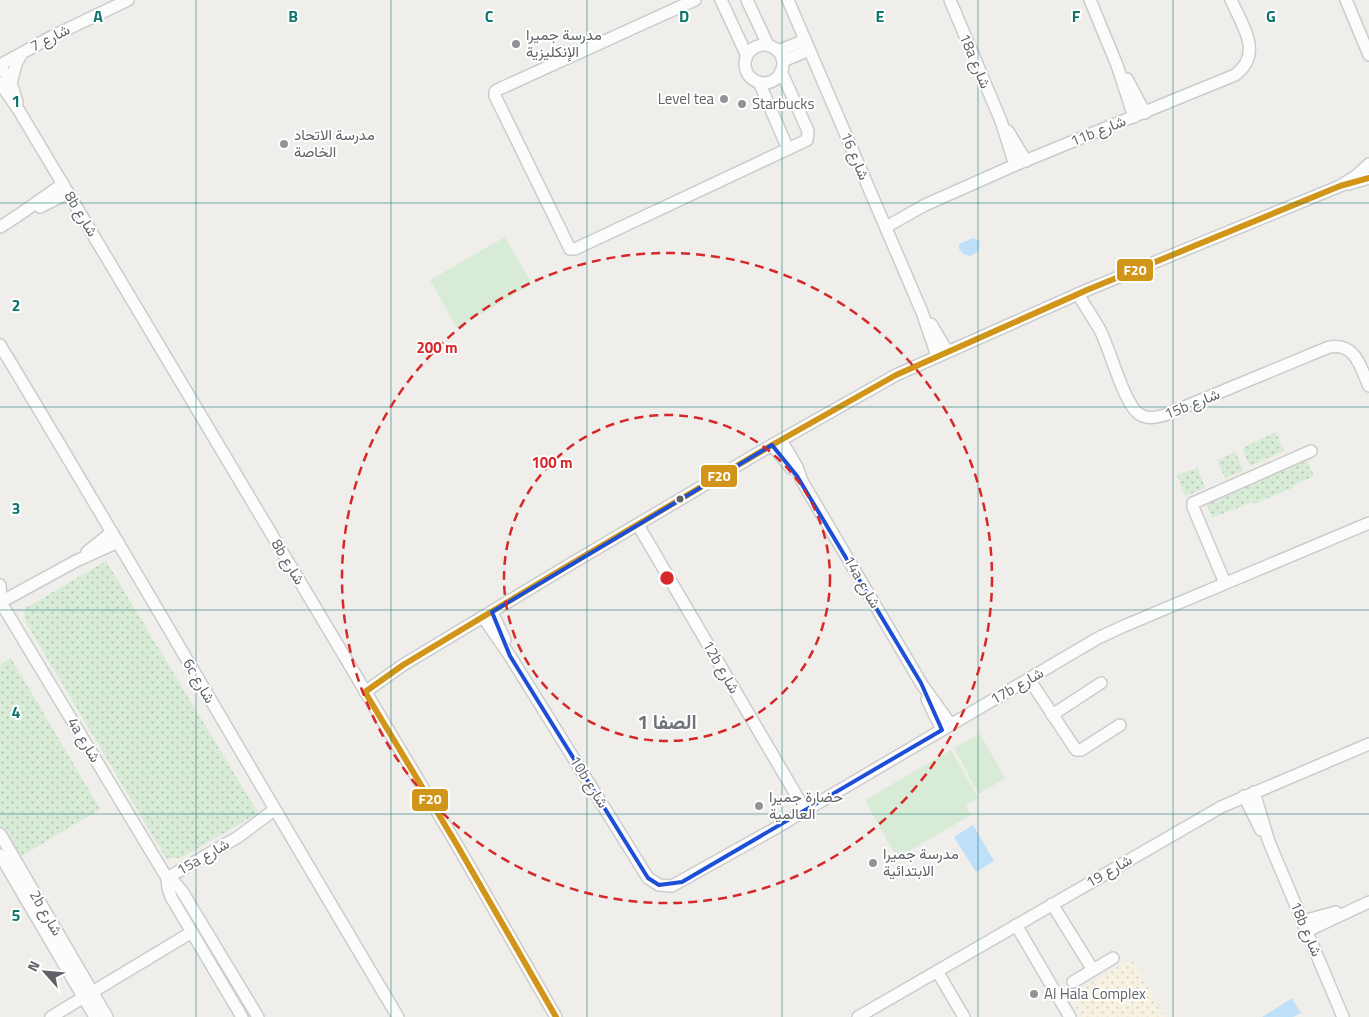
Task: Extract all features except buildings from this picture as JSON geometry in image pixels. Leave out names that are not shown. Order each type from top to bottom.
[{"type":"street","name":"شارع 7","points":[[0,65],[128,0]]},
{"type":"street","points":[[695,0],[494,92],[569,247],[575,249],[804,142],[809,134],[781,61],[768,45],[748,0]]},
{"type":"street","points":[[721,0],[747,56],[747,72],[754,80],[764,83],[774,80],[781,61],[807,45]]},
{"type":"street","name":"شارع 16","points":[[788,0],[922,312],[942,354]]},
{"type":"street","name":"18a شارع","points":[[950,0],[1001,121],[1021,163]]},
{"type":"street","points":[[1090,0],[1140,115]]},
{"type":"street","name":"11b شارع","points":[[884,223],[912,207],[925,204],[1235,75],[1242,70],[1247,62],[1250,49],[1231,0]]},
{"type":"street","points":[[1346,0],[1369,55]]},
{"type":"street","points":[[747,56],[753,48],[768,45]]},
{"type":"street","points":[[3,85],[22,53]]},
{"type":"street","name":"8b شارع","points":[[0,65],[3,85],[457,845],[556,1017]]},
{"type":"street","points":[[759,82],[788,149]]},
{"type":"street","points":[[1340,186],[1356,176],[1369,164]]},
{"type":"street","points":[[363,688],[389,669],[403,665],[777,442],[896,375],[1083,292],[1340,186],[1369,178]]},
{"type":"street","points":[[0,227],[20,216],[36,202],[66,189]]},
{"type":"street","name":"15b شارع","points":[[1083,292],[1133,409],[1138,414],[1152,418],[1166,415],[1329,347],[1342,347],[1354,354],[1369,386]]},
{"type":"street","name":"6c شارع","points":[[0,345],[398,1017]]},
{"type":"street","name":"14a شارع","points":[[777,442],[797,467],[802,481],[946,727]]},
{"type":"street","points":[[1225,583],[1193,503],[1312,451]]},
{"type":"street","name":"17b شارع","points":[[682,882],[1112,632],[1369,524]]},
{"type":"street","name":"12b شارع","points":[[638,525],[805,810]]},
{"type":"street","points":[[1,602],[76,561],[115,537]]},
{"type":"street","name":"4a شارع","points":[[0,585],[1,602],[167,878],[169,893],[242,1016]]},
{"type":"street","name":"10b شارع","points":[[487,615],[510,656],[648,878],[665,887],[682,882]]},
{"type":"street","points":[[1029,680],[1074,749],[1078,751],[1120,725]]},
{"type":"street","points":[[1052,715],[1101,684]]},
{"type":"street","name":"شارع 19","points":[[858,1017],[1203,816],[1249,794],[1369,744]]},
{"type":"street","name":"18b شارع","points":[[1249,794],[1343,1017]]},
{"type":"street","name":"15a شارع","points":[[167,878],[238,837],[252,832],[277,814]]},
{"type":"street","name":"2b شارع","points":[[0,834],[88,994],[94,1017]]},
{"type":"street","name":"2b شارع","points":[[0,855],[88,994],[107,1017]]},
{"type":"street","name":"4a شارع","points":[[167,878],[182,891],[256,1013]]},
{"type":"street","points":[[1305,926],[1336,919],[1350,910],[1369,902]]},
{"type":"street","points":[[1052,904],[1093,970]]},
{"type":"street","points":[[1016,925],[1070,1017]]},
{"type":"street","points":[[51,1017],[192,932]]},
{"type":"street","points":[[1073,982],[1113,958]]},
{"type":"street","points":[[936,971],[964,1017]]},
{"type":"street","points":[[242,1016],[256,1013]]},
{"type":"highlighted area","points":[[772,445],[797,476],[921,683],[942,730],[682,882],[659,885],[648,878],[510,656],[492,612]]},
{"type":"green space","points":[[505,237],[532,284],[457,328],[430,280]]},
{"type":"green space","points":[[1276,432],[1284,451],[1250,466],[1242,448]]},
{"type":"green space","points":[[1236,452],[1243,471],[1225,478],[1217,460]]},
{"type":"green space","points":[[1305,457],[1314,476],[1293,485],[1294,487],[1254,504],[1251,498],[1252,502],[1212,518],[1205,500]]},
{"type":"green space","points":[[1198,468],[1205,488],[1185,496],[1177,475]]},
{"type":"green space","points":[[106,561],[258,813],[181,858],[166,858],[25,621],[24,609]]},
{"type":"green space","points":[[11,658],[100,809],[17,859],[0,831],[0,665]]},
{"type":"green space","points":[[980,734],[1005,778],[979,794],[954,748]]},
{"type":"green space","points":[[951,750],[978,798],[966,805],[971,815],[897,858],[865,800]]},
{"type":"sand","points":[[1132,959],[1165,1017],[1082,1017],[1070,995]]},
{"type":"water","points":[[973,238],[979,241],[978,250],[970,256],[963,254],[959,249],[959,244]]},
{"type":"water","points":[[973,825],[994,861],[976,872],[954,837]]},
{"type":"water","points":[[1292,998],[1301,1013],[1293,1017],[1262,1017]]},
{"type":"transit line","name":"F20","points":[[556,1017],[457,845],[365,692],[403,665],[569,565],[772,445],[896,375],[1087,290],[1340,186],[1369,178]]},
{"type":"place","name":"مدرسة جميرا الإنكليزية","points":[[516,44]]},
{"type":"place","name":"Level tea","points":[[724,99]]},
{"type":"place","name":"Starbucks","points":[[742,104]]},
{"type":"place","name":"مدرسة الاتحاد الخاصة","points":[[284,144]]},
{"type":"place","name":"حضارة جميرا العالمية","points":[[759,806]]},
{"type":"place","name":"مدرسة جميرا الابتدائية","points":[[873,863]]},
{"type":"place","name":"Al Hala Complex","points":[[1034,994]]},
{"type":"district","name":"الصفا 1","points":[[667,722]]}]
